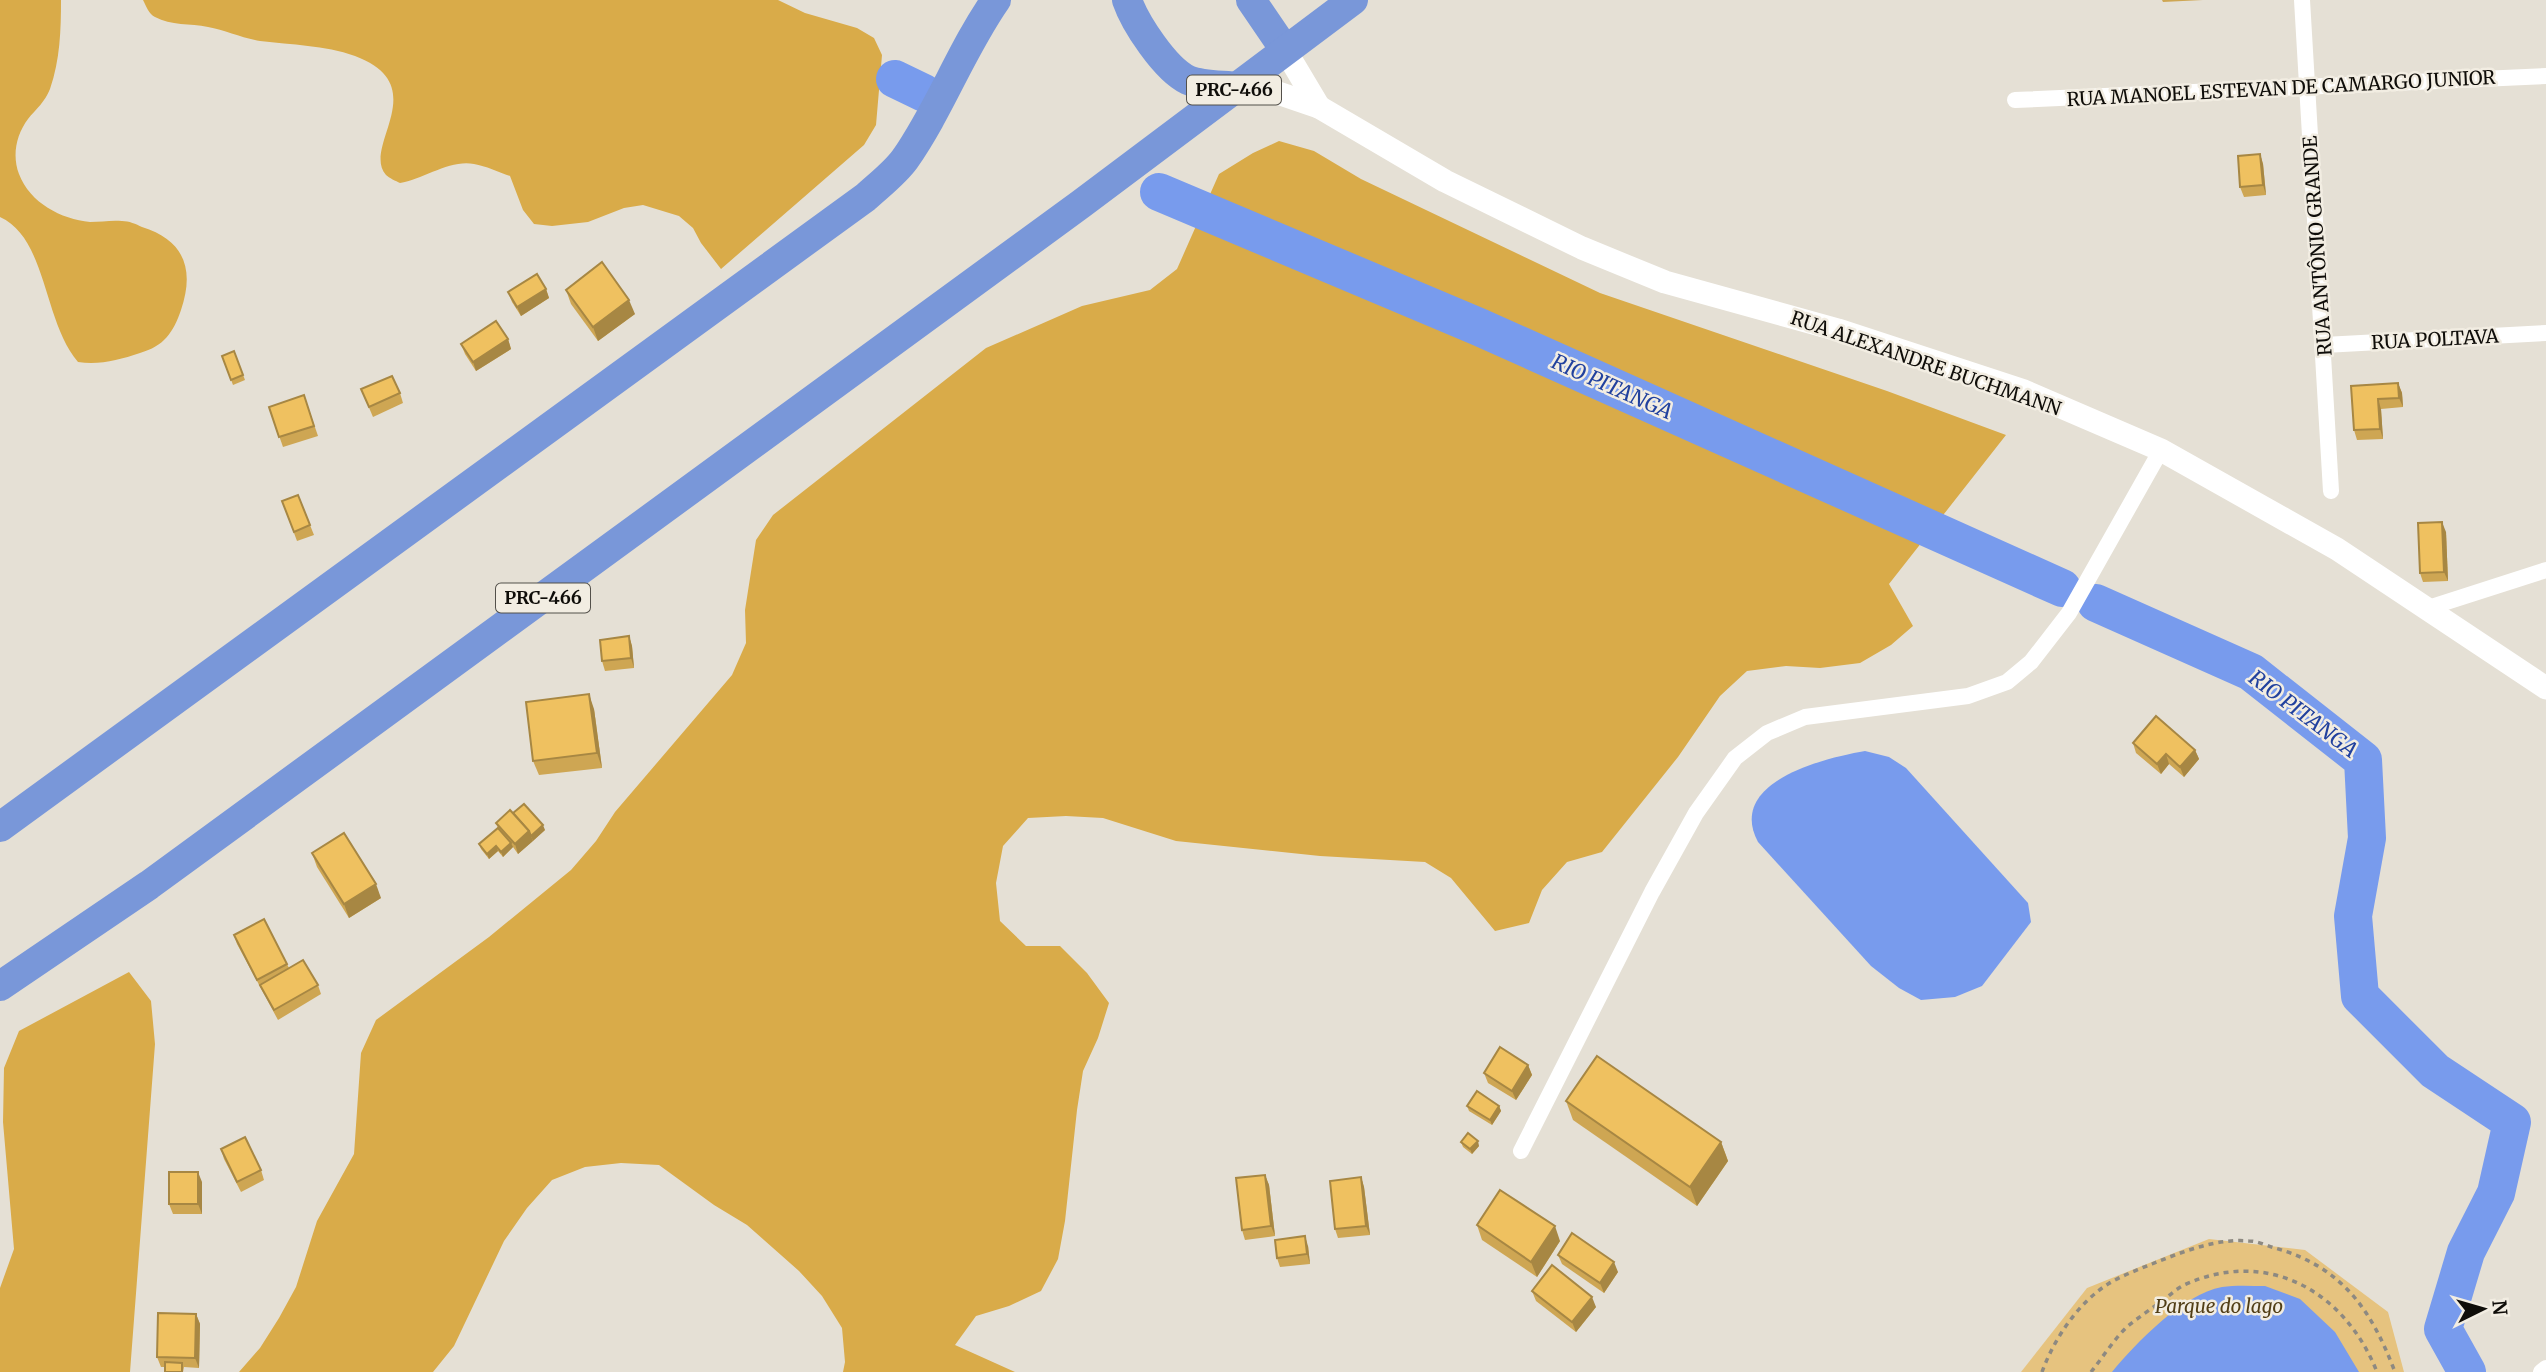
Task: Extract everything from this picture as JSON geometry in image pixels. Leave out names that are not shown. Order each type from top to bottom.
[{"type":"highway","points":[[0,827],[866,197],[903,162],[926,126],[982,20],[996,0]]},
{"type":"highway","points":[[1127,0],[1160,55],[1187,79],[1238,87]]},
{"type":"highway","points":[[1251,0],[1285,50]]},
{"type":"highway","name":"PRC-466","points":[[0,986],[149,886],[1081,204],[1353,0]]},
{"type":"main road","name":"RUA ALEXANDRE BUCHMANN","points":[[1285,50],[1319,107]]},
{"type":"main road","name":"RUA ALEXANDRE BUCHMANN","points":[[1238,87],[1278,93],[1319,107],[1445,181],[1582,248],[1665,282],[1838,330],[2012,387],[2161,450],[2290,520],[2428,607],[2546,688]]},
{"type":"street","name":"RUA ANTÔNIO GRANDE","points":[[2301,0],[2331,491]]},
{"type":"street","name":"RUA MANOEL ESTEVAN DE CAMARGO JUNIOR","points":[[2015,100],[2546,76]]},
{"type":"street","name":"RUA POLTAVA","points":[[2324,345],[2546,333]]},
{"type":"street","points":[[1521,1151],[1652,892],[1696,813],[1735,758],[1767,733],[1805,717],[1968,696],[2007,681],[2031,662],[2069,613],[2161,450]]},
{"type":"street","points":[[2428,607],[2546,570]]},
{"type":"street","points":[[2542,1372],[2546,1367]]},
{"type":"path","points":[[2042,1372],[2064,1331],[2088,1299],[2110,1283],[2190,1248],[2249,1241],[2299,1255],[2325,1269],[2350,1292],[2371,1320],[2395,1372]]},
{"type":"path","points":[[2091,1372],[2126,1328],[2182,1286],[2225,1271],[2274,1272],[2316,1291],[2344,1317],[2371,1355],[2377,1372]]},
{"type":"green space","name":"Parque do lago","points":[[2209,1239],[2305,1250],[2388,1312],[2404,1372],[2021,1372],[2087,1288]]},
{"type":"shaded area","points":[[0,0],[61,0],[59,45],[50,89],[24,125],[16,146],[17,167],[24,184],[39,201],[58,213],[90,222],[132,223],[168,240],[182,258],[187,282],[181,310],[166,338],[155,347],[125,358],[94,363],[78,362],[58,325],[27,243],[15,228],[0,217]]},
{"type":"shaded area","points":[[143,0],[778,0],[805,13],[857,28],[874,38],[882,55],[876,125],[864,145],[721,269],[693,228],[679,216],[643,205],[624,208],[588,222],[552,226],[534,224],[523,210],[510,176],[483,166],[456,164],[400,183],[386,175],[381,163],[393,99],[390,83],[378,69],[355,56],[332,50],[260,41],[208,27],[161,20],[153,16]]},
{"type":"shaded area","points":[[1279,141],[1314,151],[1361,179],[1600,293],[1887,391],[2006,435],[1889,584],[1913,626],[1891,645],[1860,663],[1820,668],[1786,666],[1747,671],[1720,696],[1678,757],[1602,852],[1567,862],[1542,890],[1529,923],[1495,931],[1451,878],[1425,862],[1320,856],[1176,841],[1103,818],[1028,818],[1003,846],[996,883],[1000,921],[1026,946],[1060,946],[1087,973],[1109,1003],[1098,1038],[1083,1071],[1058,1259],[1041,1291],[1009,1306],[976,1316],[955,1345],[1015,1372],[843,1372],[845,1362],[842,1328],[822,1296],[799,1271],[747,1225],[659,1165],[621,1163],[585,1167],[552,1180],[527,1208],[504,1241],[454,1346],[433,1372],[239,1372],[260,1348],[296,1287],[317,1221],[354,1154],[361,1053],[376,1020],[489,937],[571,870],[596,841],[615,812],[732,675],[746,643],[745,610],[756,540],[773,515],[986,348],[1082,306],[1150,290],[1177,269],[1219,174]]},
{"type":"shaded area","points":[[129,972],[151,1001],[155,1044],[130,1372],[0,1372],[0,1288],[14,1249],[3,1122],[4,1068],[19,1031]]},
{"type":"water","points":[[1865,751],[1889,757],[1906,768],[2028,903],[2031,922],[1982,986],[1955,997],[1921,1000],[1899,988],[1871,966],[1758,842],[1752,821],[1755,803],[1767,789],[1805,767]]},
{"type":"water","points":[[2265,1286],[2300,1299],[2335,1332],[2359,1372],[2112,1372],[2161,1321],[2192,1299],[2222,1287]]},
{"type":"building","points":[[2260,154],[2263,185],[2240,187],[2238,156]]},
{"type":"building","points":[[602,262],[629,300],[593,327],[566,290]]},
{"type":"building","points":[[537,274],[546,289],[517,307],[508,292]]},
{"type":"building","points":[[496,321],[508,339],[473,362],[461,344]]},
{"type":"building","points":[[234,351],[243,375],[231,380],[222,356]]},
{"type":"building","points":[[392,376],[400,393],[369,407],[361,389]]},
{"type":"building","points":[[2398,383],[2399,398],[2378,399],[2380,429],[2354,430],[2351,386]]},
{"type":"building","points":[[304,395],[314,426],[279,437],[269,407]]},
{"type":"building","points":[[298,495],[310,525],[294,532],[282,501]]},
{"type":"building","points":[[2442,522],[2444,572],[2420,573],[2418,523]]},
{"type":"building","points":[[629,636],[631,658],[602,661],[600,640]]},
{"type":"building","points":[[589,694],[597,753],[533,761],[526,702]]},
{"type":"building","points":[[2156,716],[2195,750],[2180,767],[2166,754],[2157,764],[2133,743]]},
{"type":"building","points":[[524,804],[543,825],[531,836],[513,813]]},
{"type":"building","points":[[510,810],[529,831],[515,844],[496,823]]},
{"type":"building","points":[[498,828],[511,843],[501,852],[496,846],[487,854],[479,844]]},
{"type":"building","points":[[344,833],[376,884],[344,904],[312,853]]},
{"type":"building","points":[[264,919],[287,964],[257,980],[234,935]]},
{"type":"building","points":[[303,960],[318,985],[274,1010],[260,985]]},
{"type":"building","points":[[1500,1047],[1528,1065],[1512,1091],[1484,1073]]},
{"type":"building","points":[[1597,1056],[1721,1142],[1690,1187],[1566,1101]]},
{"type":"building","points":[[1477,1091],[1499,1106],[1490,1120],[1467,1106]]},
{"type":"building","points":[[1468,1133],[1478,1141],[1470,1149],[1461,1142]]},
{"type":"building","points":[[245,1137],[261,1170],[237,1182],[221,1149]]},
{"type":"building","points":[[169,1172],[198,1172],[198,1204],[169,1204]]},
{"type":"building","points":[[1265,1175],[1271,1226],[1242,1230],[1236,1178]]},
{"type":"building","points":[[1361,1177],[1366,1226],[1335,1229],[1330,1181]]},
{"type":"building","points":[[1500,1190],[1555,1226],[1531,1262],[1477,1225]]},
{"type":"building","points":[[1572,1233],[1614,1262],[1600,1283],[1558,1255]]},
{"type":"building","points":[[1305,1236],[1307,1254],[1277,1258],[1275,1240]]},
{"type":"building","points":[[1552,1265],[1592,1297],[1572,1322],[1532,1291]]},
{"type":"building","points":[[158,1313],[196,1314],[195,1358],[157,1357]]},
{"type":"building","points":[[165,1362],[182,1363],[182,1372],[165,1372]]},
{"type":"waterway","name":"RIO PITANGA","points":[[895,79],[924,93]]},
{"type":"waterway","name":"RIO PITANGA","points":[[1159,192],[1479,327],[2062,588]]},
{"type":"waterway","name":"RIO PITANGA","points":[[2096,603],[2251,672],[2363,760],[2367,838],[2353,916],[2360,996],[2435,1071],[2512,1122],[2496,1193],[2466,1252],[2443,1329],[2467,1372]]}]
